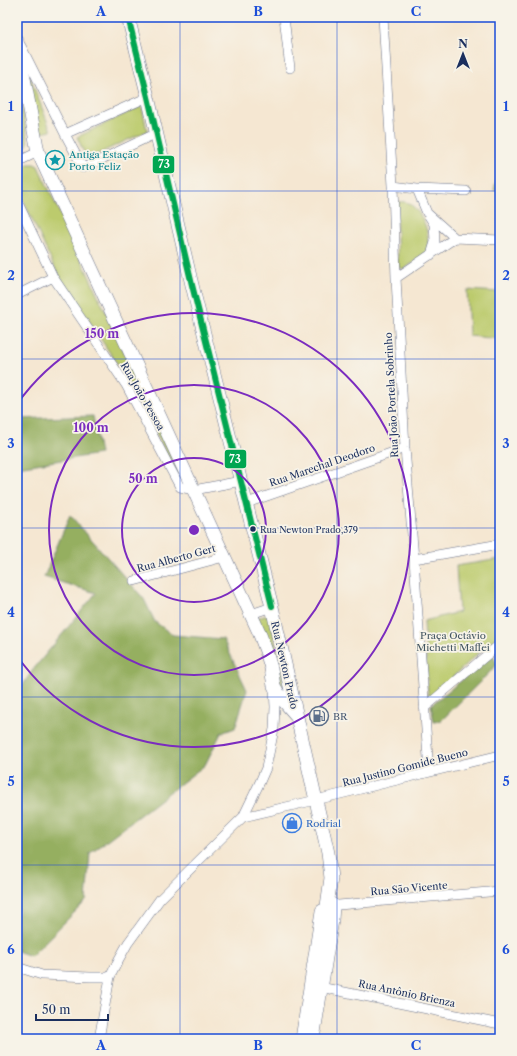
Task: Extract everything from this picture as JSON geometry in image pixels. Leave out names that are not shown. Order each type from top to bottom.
[{"type":"street","name":"Rua Newton Prado","points":[[128,17],[157,133],[192,285],[242,481],[328,854],[331,878],[328,907],[332,920],[316,986]]},
{"type":"street","points":[[284,17],[290,68]]},
{"type":"street","name":"Rua João Portela Sobrinho","points":[[384,17],[405,448],[429,772]]},
{"type":"street","points":[[17,37],[83,168],[157,133]]},
{"type":"street","points":[[17,41],[38,152],[251,614],[266,651],[274,686],[274,728],[266,768],[243,817],[160,899],[128,943],[110,977],[99,1039]]},
{"type":"street","points":[[65,134],[148,97]]},
{"type":"street","points":[[17,162],[38,152]]},
{"type":"street","points":[[393,186],[417,189],[466,191]]},
{"type":"street","points":[[417,189],[434,224],[435,242],[431,255]]},
{"type":"street","name":"Rua João Pessoa","points":[[17,201],[53,277],[126,385],[180,487],[194,490]]},
{"type":"street","points":[[427,212],[455,238]]},
{"type":"street","points":[[396,278],[455,238],[500,240]]},
{"type":"street","points":[[17,295],[53,277]]},
{"type":"street","name":"Rua Marechal Deodoro","points":[[247,503],[405,448]]},
{"type":"street","points":[[194,490],[242,481]]},
{"type":"street","points":[[414,559],[500,544]]},
{"type":"street","name":"Rua Alberto Gert","points":[[134,581],[224,557]]},
{"type":"street","points":[[251,614],[272,607]]},
{"type":"street","points":[[424,708],[500,644]]},
{"type":"street","points":[[274,686],[281,698],[297,717]]},
{"type":"street","name":"Rua Justino Gomide Bueno","points":[[243,817],[500,755]]},
{"type":"street","name":"Rua São Vicente","points":[[328,907],[500,891]]},
{"type":"street","points":[[17,967],[42,975],[90,978],[110,977]]},
{"type":"street","points":[[302,1039],[316,986]]},
{"type":"street","points":[[313,1039],[316,986]]},
{"type":"street","name":"Rua Antônio Brienza","points":[[316,986],[500,1024]]},
{"type":"green space","points":[[28,72],[51,131],[37,134]]},
{"type":"green space","points":[[17,76],[28,143],[24,152],[17,158]]},
{"type":"green space","points":[[142,106],[147,131],[87,159],[77,137]]},
{"type":"green space","points":[[500,163],[500,191],[494,190]]},
{"type":"green space","points":[[28,164],[38,166],[185,483],[183,483],[176,472],[130,383],[58,275],[17,187],[17,172],[22,166]]},
{"type":"green space","points":[[396,202],[407,202],[413,206],[425,224],[428,239],[428,246],[424,255],[404,269],[398,267]]},
{"type":"green space","points":[[467,290],[500,292],[500,339],[469,336]]},
{"type":"green space","points":[[93,416],[100,454],[17,467],[17,419]]},
{"type":"green space","points":[[70,515],[144,599],[155,622],[173,635],[223,639],[247,690],[235,728],[221,733],[205,765],[90,853],[86,901],[31,956],[17,951],[17,918],[19,911],[17,908],[17,694],[32,671],[96,593],[44,577]]},
{"type":"green space","name":"Praça Octávio Michetti Maffei","points":[[500,559],[500,637],[487,645],[432,696],[428,695],[424,621],[459,612],[456,566]]},
{"type":"green space","points":[[269,615],[288,700],[282,692],[273,649],[256,618]]},
{"type":"green space","points":[[493,655],[497,665],[442,720],[434,722],[431,705]]},
{"type":"transit line","name":"73","points":[[128,17],[192,285],[272,606]]},
{"type":"place","name":"Antiga Estação Porto Feliz","points":[[55,160]]},
{"type":"place","name":"Rua Newton Prado,379","points":[[253,529]]},
{"type":"place","name":"BR","points":[[319,716]]},
{"type":"place","name":"Rodrial","points":[[292,823]]}]
